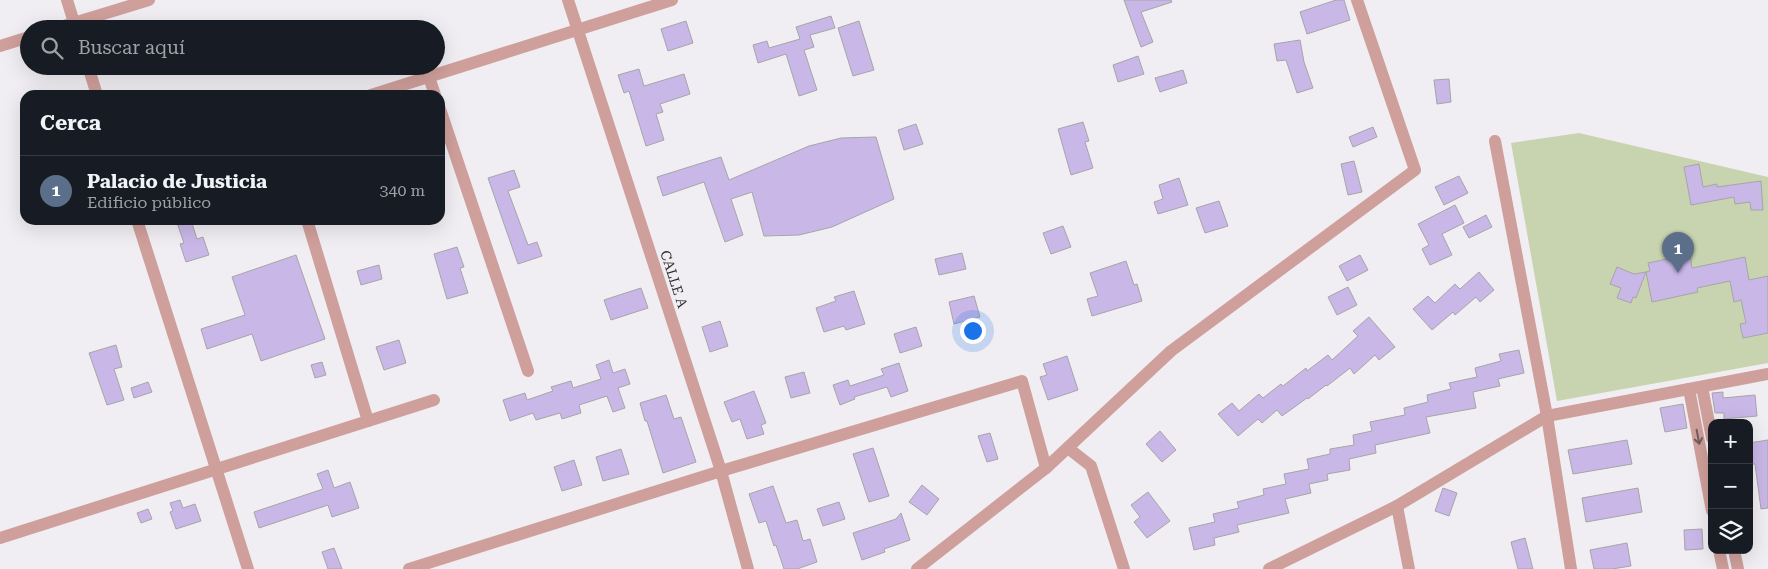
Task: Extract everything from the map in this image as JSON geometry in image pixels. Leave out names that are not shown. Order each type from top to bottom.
[{"type":"street","points":[[68,0],[73,20]]},
{"type":"street","points":[[92,20],[150,0]]},
{"type":"street","name":"CALLE A","points":[[568,0],[721,471],[748,569]]},
{"type":"street","points":[[445,72],[672,0]]},
{"type":"street","points":[[917,569],[1046,468],[1171,351],[1415,170],[1357,0]]},
{"type":"street","points":[[0,46],[20,40]]},
{"type":"street","points":[[91,75],[95,90]]},
{"type":"street","points":[[387,90],[435,75]]},
{"type":"street","points":[[429,77],[433,90]]},
{"type":"street","points":[[445,124],[528,371]]},
{"type":"street","points":[[1495,141],[1547,416],[1571,569]]},
{"type":"street","points":[[139,225],[248,569]]},
{"type":"street","points":[[309,225],[368,421]]},
{"type":"street","points":[[1269,569],[1397,506],[1547,416],[1768,374]]},
{"type":"street","points":[[409,569],[721,471],[1022,381],[1046,468]]},
{"type":"street","points":[[1695,388],[1708,426]]},
{"type":"street","points":[[1695,388],[1712,509]]},
{"type":"street","points":[[0,538],[434,400]]},
{"type":"street","points":[[1068,448],[1091,466],[1124,569]]},
{"type":"street","points":[[1397,506],[1409,569]]},
{"type":"street","points":[[1720,554],[1723,569]]},
{"type":"street","points":[[1735,554],[1738,569]]},
{"type":"green space","points":[[1579,133],[1768,177],[1768,363],[1557,401],[1511,143]]},
{"type":"building","points":[[1124,0],[1171,0],[1172,2],[1141,12],[1153,42],[1141,47]]},
{"type":"building","points":[[1336,0],[1344,0],[1350,20],[1307,34],[1300,12]]},
{"type":"building","points":[[831,16],[835,28],[810,35],[814,47],[804,50],[817,90],[799,96],[786,54],[758,63],[753,45],[767,41],[769,48],[800,39],[796,27]]},
{"type":"building","points":[[686,21],[693,43],[668,51],[661,29]]},
{"type":"building","points":[[859,21],[874,70],[853,76],[838,28]]},
{"type":"building","points":[[1300,40],[1304,62],[1313,88],[1297,93],[1286,60],[1277,61],[1274,44]]},
{"type":"building","points":[[1138,56],[1144,74],[1118,82],[1113,65]]},
{"type":"building","points":[[639,69],[644,86],[684,74],[690,94],[660,104],[663,112],[656,114],[664,140],[646,146],[629,91],[624,93],[618,75]]},
{"type":"building","points":[[1183,70],[1187,83],[1160,92],[1155,78]]},
{"type":"building","points":[[1449,79],[1451,102],[1437,104],[1434,80]]},
{"type":"building","points":[[1083,122],[1089,141],[1085,142],[1093,168],[1071,175],[1058,129]]},
{"type":"building","points":[[916,124],[923,144],[904,150],[898,130]]},
{"type":"building","points":[[1373,127],[1377,137],[1353,147],[1349,137]]},
{"type":"building","points":[[876,137],[894,199],[832,227],[799,235],[764,236],[752,192],[731,199],[743,235],[725,242],[704,182],[663,196],[657,177],[721,157],[729,180],[809,146],[841,138]]},
{"type":"building","points":[[1354,161],[1362,192],[1348,195],[1341,164]]},
{"type":"building","points":[[1699,164],[1703,187],[1717,184],[1717,187],[1761,181],[1763,210],[1751,210],[1750,202],[1735,204],[1734,197],[1691,205],[1684,167]]},
{"type":"building","points":[[514,170],[520,187],[508,191],[528,245],[537,242],[542,256],[518,264],[488,178]]},
{"type":"building","points":[[1459,176],[1468,193],[1444,205],[1435,187]]},
{"type":"building","points":[[1179,178],[1188,205],[1158,214],[1154,202],[1163,199],[1159,185]]},
{"type":"building","points":[[1219,201],[1228,226],[1205,233],[1196,208]]},
{"type":"building","points":[[1455,205],[1464,223],[1442,234],[1452,255],[1430,265],[1422,249],[1429,245],[1418,224]]},
{"type":"building","points":[[1486,215],[1492,227],[1469,238],[1463,227]]},
{"type":"building","points":[[178,225],[193,225],[197,239],[203,237],[209,255],[186,262],[180,244],[184,243]]},
{"type":"building","points":[[1063,226],[1071,247],[1051,254],[1043,233]]},
{"type":"building","points":[[457,247],[464,267],[460,268],[468,293],[447,299],[434,254]]},
{"type":"building","points":[[962,253],[966,269],[939,275],[935,259]]},
{"type":"building","points":[[1690,254],[1692,268],[1745,257],[1749,280],[1768,276],[1768,333],[1743,338],[1740,324],[1746,323],[1741,300],[1734,302],[1730,281],[1697,288],[1698,292],[1652,302],[1646,272],[1650,271],[1648,263]]},
{"type":"building","points":[[296,255],[325,339],[261,361],[252,334],[207,349],[201,329],[245,315],[232,277]]},
{"type":"building","points":[[1360,255],[1368,270],[1347,281],[1339,266]]},
{"type":"building","points":[[1126,261],[1134,285],[1137,284],[1142,301],[1092,316],[1087,299],[1098,296],[1090,273]]},
{"type":"building","points":[[379,265],[382,279],[361,285],[357,271]]},
{"type":"building","points":[[1617,267],[1634,274],[1646,272],[1636,298],[1633,297],[1631,303],[1617,298],[1621,288],[1610,284]]},
{"type":"building","points":[[1479,272],[1494,290],[1480,302],[1476,297],[1455,315],[1453,312],[1432,330],[1413,309],[1428,296],[1435,303],[1455,284],[1460,289]]},
{"type":"building","points":[[1348,287],[1357,305],[1337,315],[1328,297]]},
{"type":"building","points":[[641,288],[648,308],[611,320],[604,300]]},
{"type":"building","points":[[854,291],[865,324],[846,330],[844,326],[824,332],[816,308],[836,301],[834,297]]},
{"type":"building","points":[[974,296],[980,317],[954,324],[949,302]]},
{"type":"building","points":[[1369,317],[1395,347],[1379,360],[1375,355],[1354,374],[1350,368],[1282,416],[1277,410],[1262,423],[1258,419],[1238,436],[1218,414],[1232,403],[1239,411],[1259,394],[1263,398],[1281,384],[1283,386],[1306,368],[1307,371],[1328,355],[1332,360],[1358,336],[1353,331]]},
{"type":"building","points":[[720,321],[728,346],[710,352],[702,327]]},
{"type":"building","points":[[916,327],[922,346],[900,353],[894,334]]},
{"type":"building","points":[[399,340],[406,363],[384,370],[376,347]]},
{"type":"building","points":[[116,345],[122,367],[114,369],[124,400],[107,405],[89,353]]},
{"type":"building","points":[[1519,350],[1524,373],[1498,379],[1500,386],[1473,392],[1476,408],[1426,417],[1430,433],[1375,445],[1376,453],[1349,459],[1350,470],[1327,474],[1328,480],[1309,484],[1311,493],[1285,499],[1289,513],[1237,525],[1239,532],[1214,538],[1215,545],[1194,550],[1189,528],[1215,522],[1213,514],[1239,508],[1237,502],[1264,495],[1263,489],[1286,484],[1284,474],[1309,469],[1307,459],[1330,454],[1330,449],[1354,445],[1353,435],[1372,431],[1370,422],[1405,415],[1404,408],[1428,402],[1427,395],[1451,389],[1449,383],[1477,377],[1475,368],[1501,361],[1499,354]]},
{"type":"building","points":[[1067,356],[1078,390],[1048,400],[1040,377],[1047,375],[1043,364]]},
{"type":"building","points":[[609,360],[613,373],[625,369],[630,384],[618,388],[625,408],[613,412],[607,396],[579,405],[581,413],[562,419],[560,413],[536,420],[533,413],[510,421],[503,400],[525,393],[527,400],[553,391],[551,387],[571,381],[573,388],[601,379],[596,365]]},
{"type":"building","points":[[322,362],[326,375],[315,378],[311,365]]},
{"type":"building","points":[[899,363],[908,391],[891,397],[887,387],[854,397],[855,399],[840,405],[833,385],[848,380],[850,386],[884,375],[881,369]]},
{"type":"building","points":[[804,372],[810,393],[791,398],[785,377]]},
{"type":"building","points":[[148,382],[152,392],[134,398],[131,388]]},
{"type":"building","points":[[754,391],[766,423],[761,425],[764,434],[747,439],[740,419],[732,422],[724,402]]},
{"type":"building","points":[[1723,392],[1723,398],[1755,395],[1757,416],[1724,419],[1724,413],[1715,413],[1712,393]]},
{"type":"building","points":[[666,395],[674,419],[681,417],[696,462],[663,473],[640,403]]},
{"type":"building","points":[[1683,404],[1687,428],[1665,432],[1660,408]]},
{"type":"building","points":[[1160,431],[1176,450],[1162,462],[1146,444]]},
{"type":"building","points":[[990,433],[998,459],[987,462],[978,436]]},
{"type":"building","points":[[1627,440],[1632,464],[1573,474],[1568,450]]},
{"type":"building","points":[[1768,440],[1768,508],[1761,509],[1755,464],[1753,464],[1753,442]]},
{"type":"building","points":[[873,448],[889,496],[869,502],[853,454]]},
{"type":"building","points":[[621,449],[629,474],[603,481],[596,457]]},
{"type":"building","points":[[574,460],[582,485],[562,491],[554,467]]},
{"type":"building","points":[[328,470],[334,488],[350,482],[359,508],[332,517],[328,505],[259,528],[254,512],[323,489],[317,474]]},
{"type":"building","points":[[922,485],[939,499],[927,515],[909,502]]},
{"type":"building","points":[[773,486],[786,523],[797,520],[803,541],[810,539],[817,562],[797,569],[784,569],[766,521],[759,523],[749,494]]},
{"type":"building","points":[[1443,488],[1457,493],[1449,516],[1435,511]]},
{"type":"building","points":[[1638,488],[1642,512],[1586,522],[1582,498]]},
{"type":"building","points":[[1148,492],[1170,521],[1147,538],[1134,522],[1140,517],[1131,505]]},
{"type":"building","points":[[180,500],[183,508],[195,504],[201,521],[176,529],[170,512],[173,511],[170,503]]},
{"type":"building","points":[[839,502],[845,519],[823,526],[817,509]]},
{"type":"building","points":[[148,509],[152,519],[141,523],[137,513]]},
{"type":"building","points":[[901,513],[910,540],[884,549],[885,552],[862,560],[853,533],[896,519]]},
{"type":"building","points":[[1702,529],[1703,549],[1685,550],[1684,530]]},
{"type":"building","points":[[1525,538],[1533,569],[1518,569],[1511,542]]},
{"type":"building","points":[[1627,543],[1631,566],[1594,569],[1590,550]]},
{"type":"building","points":[[334,548],[342,569],[328,569],[322,552]]},
{"type":"place","name":"Palacio de Justicia","points":[[1678,273]]}]
